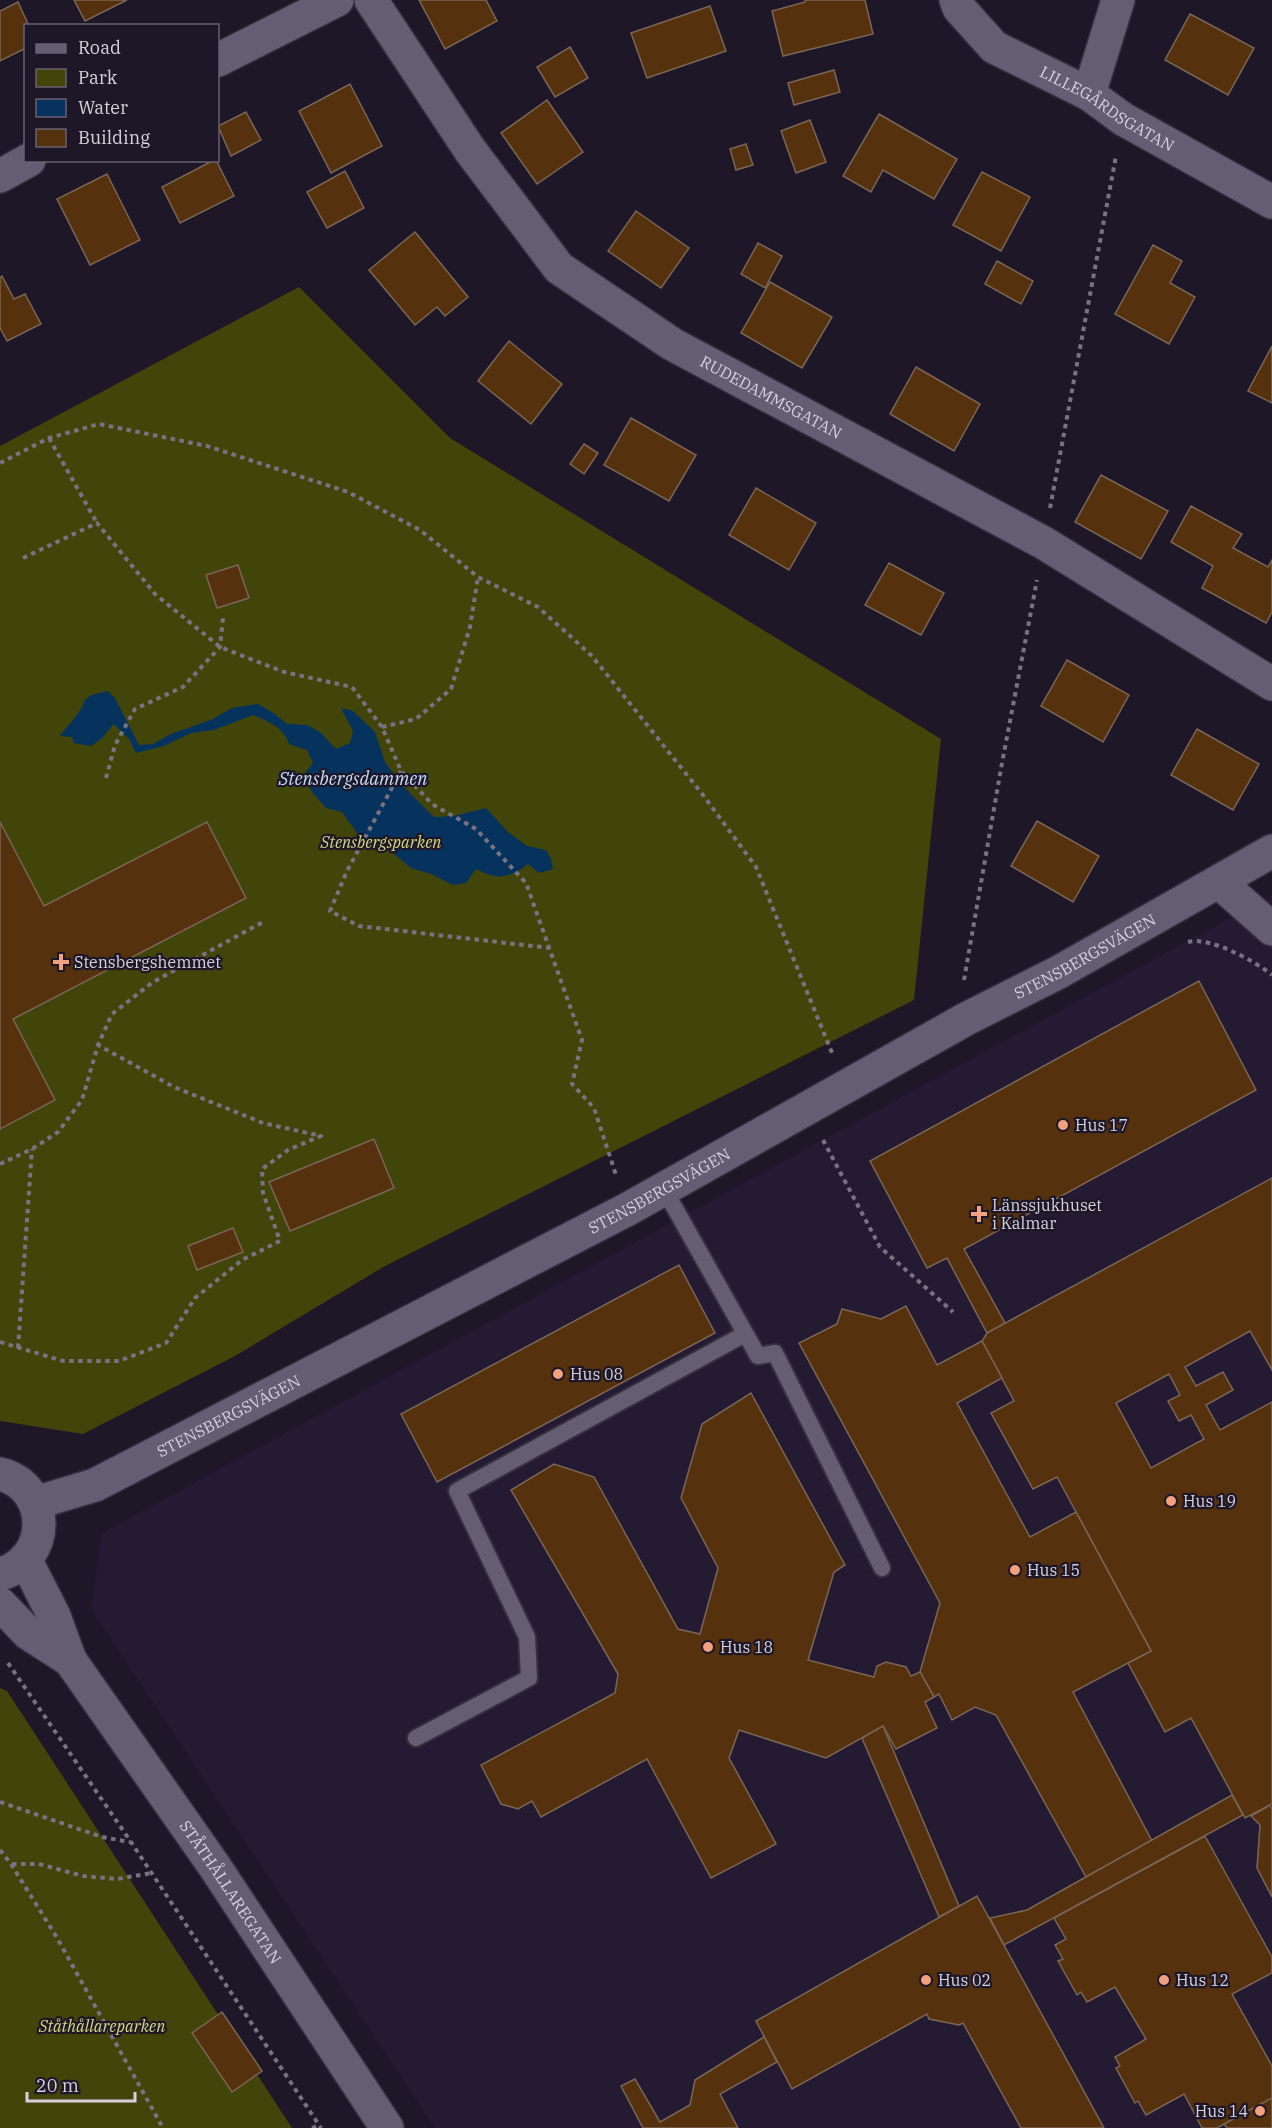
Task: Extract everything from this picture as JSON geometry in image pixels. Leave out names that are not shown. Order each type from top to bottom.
[{"type":"street","points":[[219,59],[337,0]]},
{"type":"street","name":"RUDEDAMMSGATAN","points":[[370,0],[470,150],[559,268],[672,344],[1044,543],[1272,684]]},
{"type":"street","name":"LILLEGÅRDSGATAN","points":[[956,0],[959,8],[994,47],[1089,94],[1123,119],[1272,202]]},
{"type":"street","points":[[1089,94],[1118,0]]},
{"type":"street","points":[[0,176],[26,162]]},
{"type":"street","name":"STENSBERGSVÄGEN","points":[[35,1503],[95,1485],[628,1209],[966,1019],[1059,972],[1272,851]]},
{"type":"street","points":[[1219,882],[1272,929]]},
{"type":"street","points":[[0,1474],[14,1479],[24,1487],[35,1503]]},
{"type":"street","name":"STÅTHÅLLAREGATAN","points":[[35,1503],[38,1511],[36,1543],[13,1566],[54,1616],[70,1660],[215,1867],[387,2128]]},
{"type":"street","name":"STÅTHÅLLAREGATAN","points":[[0,1604],[28,1633],[70,1660]]},
{"type":"lane","points":[[664,1190],[758,1356],[775,1353],[882,1568]]},
{"type":"lane","points":[[416,1738],[529,1678],[527,1637],[457,1491],[746,1334]]},
{"type":"path","points":[[0,463],[49,438],[99,424],[207,446],[348,492],[420,530],[478,577],[538,607],[592,656],[703,795],[756,867],[834,1059],[849,1085]]},
{"type":"path","points":[[49,438],[97,523],[155,594],[220,647],[284,672],[352,687],[382,727],[400,771],[432,804],[476,829],[526,883],[582,1040],[572,1084],[594,1108],[628,1209]]},
{"type":"path","points":[[23,558],[97,523]]},
{"type":"path","points":[[382,727],[416,719],[451,689],[470,627],[478,577]]},
{"type":"path","points":[[106,778],[115,745],[135,709],[183,687],[220,647],[223,618]]},
{"type":"path","points":[[400,771],[347,871],[330,911],[359,926],[550,948]]},
{"type":"path","points":[[0,1164],[32,1149],[58,1132],[82,1100],[98,1045],[112,1014],[153,982],[263,922]]},
{"type":"path","points":[[1237,955],[1258,963],[1272,975]]},
{"type":"path","points":[[0,1342],[63,1360],[119,1362],[166,1342],[195,1298],[242,1260],[279,1241],[263,1193],[262,1169],[288,1150],[321,1136],[263,1123],[174,1087],[98,1045]]},
{"type":"path","points":[[820,1134],[880,1248],[953,1312]]},
{"type":"path","points":[[18,1348],[32,1149]]},
{"type":"path","points":[[8,1663],[152,1873],[320,2127],[312,2128]]},
{"type":"path","points":[[0,1802],[102,1837],[131,1842]]},
{"type":"path","points":[[0,1850],[56,1936],[163,2128]]},
{"type":"path","points":[[11,1864],[39,1864],[83,1875],[117,1879],[152,1873]]},
{"type":"shaded area","name":"Länssjukhuset i Kalmar","points":[[1272,895],[1272,2128],[435,2128],[91,1609],[102,1533]]},
{"type":"green space","name":"Stensbergsparken","points":[[299,287],[450,438],[941,739],[914,1000],[385,1266],[235,1356],[83,1434],[0,1421],[0,446]]},
{"type":"green space","name":"Ståthållareparken","points":[[0,1688],[7,1691],[292,2128],[0,2128]]},
{"type":"water","name":"Stensbergsdammen","points":[[108,691],[115,698],[139,745],[153,744],[171,734],[213,719],[232,708],[258,704],[287,724],[307,725],[320,732],[336,749],[350,743],[353,731],[341,708],[353,711],[375,732],[385,762],[401,784],[434,817],[454,816],[486,808],[508,832],[527,846],[546,850],[553,869],[539,873],[528,864],[515,873],[497,876],[476,869],[466,883],[453,885],[431,874],[411,868],[393,853],[357,833],[342,812],[326,808],[302,777],[313,763],[307,750],[289,744],[279,729],[270,722],[253,715],[214,730],[191,733],[164,746],[136,753],[129,739],[114,724],[102,738],[91,746],[74,743],[72,737],[60,736],[78,714],[84,701],[91,695]]},
{"type":"building","points":[[74,0],[127,0],[85,21]]},
{"type":"building","points":[[419,0],[486,0],[497,21],[445,49]]},
{"type":"building","points":[[805,0],[865,0],[873,34],[783,56],[772,11],[805,2]]},
{"type":"building","points":[[18,2],[28,24],[24,24],[24,49],[0,61],[0,11]]},
{"type":"building","points":[[710,6],[726,51],[647,78],[631,33]]},
{"type":"building","points":[[1190,14],[1254,48],[1228,95],[1165,60]]},
{"type":"building","points":[[570,47],[588,78],[555,97],[537,67]]},
{"type":"building","points":[[834,70],[840,92],[794,105],[788,83]]},
{"type":"building","points":[[350,84],[382,146],[331,173],[299,111]]},
{"type":"building","points":[[547,100],[583,152],[537,184],[501,133]]},
{"type":"building","points":[[246,112],[261,140],[231,156],[219,126]]},
{"type":"building","points":[[879,114],[957,159],[934,199],[883,170],[871,192],[843,176]]},
{"type":"building","points":[[810,120],[826,162],[796,173],[781,131]]},
{"type":"building","points":[[746,144],[753,165],[736,170],[730,149]]},
{"type":"building","points":[[210,162],[217,162],[234,196],[180,223],[162,187]]},
{"type":"building","points":[[345,171],[364,208],[327,228],[307,192]]},
{"type":"building","points":[[982,172],[1030,197],[1001,251],[953,225]]},
{"type":"building","points":[[107,174],[140,240],[90,265],[57,199]]},
{"type":"building","points":[[636,211],[689,248],[661,288],[608,251]]},
{"type":"building","points":[[415,232],[468,297],[445,316],[437,307],[415,325],[369,270]]},
{"type":"building","points":[[758,243],[782,256],[765,288],[741,274]]},
{"type":"building","points":[[1153,245],[1182,261],[1170,283],[1195,297],[1169,344],[1115,314]]},
{"type":"building","points":[[997,261],[1033,281],[1021,304],[985,284]]},
{"type":"building","points":[[2,276],[14,299],[25,294],[41,324],[7,341],[0,328],[0,278]]},
{"type":"building","points":[[770,282],[832,317],[802,368],[741,333]]},
{"type":"building","points":[[509,341],[562,384],[531,424],[478,381]]},
{"type":"building","points":[[1272,346],[1272,403],[1248,391]]},
{"type":"building","points":[[916,367],[980,404],[954,451],[890,414]]},
{"type":"building","points":[[631,418],[696,455],[669,501],[604,465]]},
{"type":"building","points":[[584,444],[598,453],[584,474],[570,464]]},
{"type":"building","points":[[1101,475],[1168,511],[1141,559],[1075,522]]},
{"type":"building","points":[[756,488],[816,523],[789,570],[729,535]]},
{"type":"building","points":[[1191,506],[1242,534],[1233,548],[1268,567],[1272,560],[1272,612],[1266,623],[1202,588],[1213,566],[1171,542]]},
{"type":"building","points":[[889,563],[944,593],[921,635],[865,605]]},
{"type":"building","points":[[238,565],[249,598],[217,608],[206,575]]},
{"type":"building","points":[[1067,660],[1129,695],[1103,742],[1041,706]]},
{"type":"building","points":[[1197,729],[1259,764],[1233,810],[1171,775]]},
{"type":"building","points":[[1037,821],[1099,856],[1073,902],[1011,866]]},
{"type":"building","name":"Stensbergshemmet","points":[[0,822],[44,906],[207,822],[246,898],[13,1019],[55,1100],[0,1129]]},
{"type":"building","name":"Hus 17","points":[[1199,981],[1256,1090],[964,1249],[1005,1323],[987,1333],[947,1258],[927,1268],[870,1161]]},
{"type":"building","points":[[374,1139],[394,1188],[290,1231],[269,1182]]},
{"type":"building","name":"Hus 19","points":[[1272,1178],[1272,1370],[1250,1331],[1185,1367],[1196,1386],[1223,1372],[1233,1390],[1206,1405],[1220,1430],[1272,1402],[1272,1804],[1245,1818],[1191,1718],[1165,1732],[1128,1663],[1151,1651],[1057,1477],[1033,1489],[991,1413],[1014,1401],[982,1341],[987,1333]],"holes":[[[1169,1374],[1180,1395],[1168,1401],[1179,1421],[1191,1415],[1204,1439],[1151,1468],[1116,1403]]]},
{"type":"building","points":[[233,1228],[243,1252],[197,1270],[188,1246]]},
{"type":"building","name":"Hus 08","points":[[679,1265],[715,1333],[437,1482],[401,1414]]},
{"type":"building","name":"Hus 15","points":[[906,1306],[937,1365],[982,1341],[1002,1378],[957,1403],[1030,1537],[1076,1512],[1151,1651],[1073,1692],[1152,1841],[1086,1877],[996,1715],[975,1707],[952,1720],[939,1694],[934,1697],[920,1672],[940,1603],[799,1343],[837,1324],[842,1309],[881,1319]]},
{"type":"building","name":"Hus 18","points":[[751,1393],[845,1565],[834,1572],[808,1660],[874,1677],[877,1666],[886,1662],[906,1667],[911,1676],[920,1672],[934,1697],[925,1702],[937,1728],[896,1749],[883,1726],[826,1758],[739,1730],[729,1758],[776,1844],[711,1878],[647,1759],[541,1817],[532,1801],[518,1809],[501,1804],[481,1765],[615,1693],[618,1674],[511,1490],[554,1464],[594,1477],[678,1629],[700,1634],[718,1568],[681,1498],[702,1424]]},
{"type":"building","points":[[883,1726],[959,1906],[939,1917],[862,1738]]},
{"type":"building","points":[[1232,1795],[1243,1815],[1004,1945],[990,1918],[1027,1910]]},
{"type":"building","points":[[1270,1805],[1272,1809],[1272,1897],[1257,1868],[1260,1825],[1251,1816]]},
{"type":"building","name":"Hus 12","points":[[1205,1836],[1272,1957],[1272,1973],[1232,1994],[1272,2066],[1272,2098],[1217,2128],[1202,2128],[1184,2094],[1146,2115],[1138,2101],[1135,2103],[1116,2068],[1120,2066],[1115,2057],[1146,2039],[1115,1987],[1087,2002],[1081,1992],[1077,1995],[1058,1961],[1063,1959],[1055,1945],[1066,1939],[1054,1918]]},
{"type":"building","name":"Hus 02","points":[[977,1896],[1104,2128],[1021,2128],[963,2023],[959,2025],[929,2019],[927,2014],[792,2089],[756,2021]]},
{"type":"building","points":[[222,2012],[262,2071],[232,2092],[192,2033]]},
{"type":"building","points":[[764,2037],[777,2062],[720,2094],[738,2128],[643,2128],[621,2086],[635,2079],[660,2122],[690,2105],[695,2080]]},
{"type":"building","name":"Hus 14","points":[[1272,2098],[1272,2128],[1227,2128],[1224,2124]]},
{"type":"place","name":"Stensbergshemmet","points":[[61,962]]},
{"type":"place","name":"Hus 17","points":[[1063,1125]]},
{"type":"place","name":"Länssjukhuset i Kalmar","points":[[979,1214]]},
{"type":"place","name":"Hus 08","points":[[558,1374]]},
{"type":"place","name":"Hus 19","points":[[1171,1501]]},
{"type":"place","name":"Hus 15","points":[[1015,1570]]},
{"type":"place","name":"Hus 18","points":[[708,1647]]},
{"type":"place","name":"Hus 02","points":[[926,1980]]},
{"type":"place","name":"Hus 12","points":[[1164,1980]]},
{"type":"place","name":"Hus 14","points":[[1260,2111]]}]
